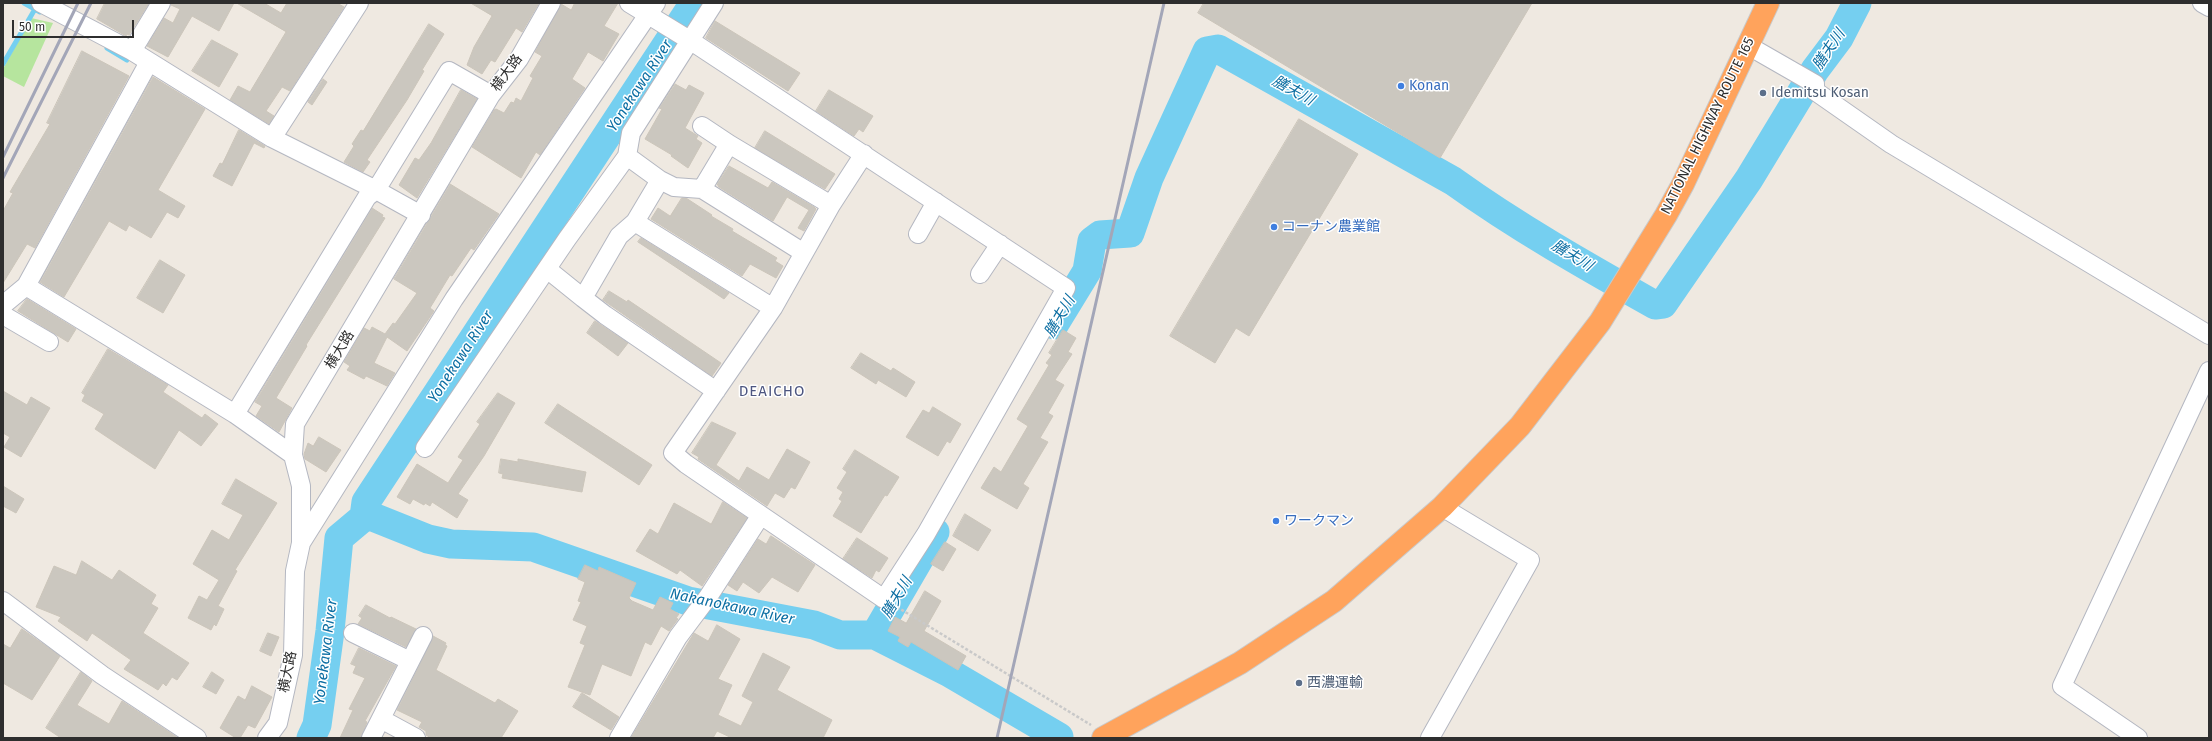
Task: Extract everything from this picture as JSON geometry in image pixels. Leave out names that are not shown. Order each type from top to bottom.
[{"type":"highway","name":"NATIONAL HIGHWAY ROUTE 165","points":[[1106,737],[1240,663],[1334,601],[1442,507],[1520,426],[1600,322],[1683,184],[1768,3]]},
{"type":"street","points":[[41,3],[132,51],[272,138],[376,190],[421,215]]},
{"type":"street","points":[[132,51],[161,3]]},
{"type":"street","points":[[272,138],[359,3]]},
{"type":"street","name":"横大路","points":[[267,738],[278,723],[293,655],[295,571],[302,543],[300,486],[293,455],[295,424],[421,215],[491,95],[519,59],[551,3]]},
{"type":"street","points":[[629,3],[652,11],[688,39],[864,154],[1066,288],[926,534],[884,599],[673,454],[773,308],[831,205],[864,154]]},
{"type":"street","points":[[425,448],[547,269],[627,156],[631,133],[688,39],[714,3]]},
{"type":"street","points":[[2202,3],[2209,7]]},
{"type":"street","points":[[302,543],[454,299],[652,11]]},
{"type":"street","points":[[1747,45],[1808,80],[1815,91],[1891,144],[2209,335]]},
{"type":"street","points":[[3,305],[26,286],[149,62]]},
{"type":"street","points":[[235,414],[367,197],[376,190],[449,71],[491,95]]},
{"type":"street","points":[[702,126],[729,144],[831,205]]},
{"type":"street","points":[[702,189],[729,144]]},
{"type":"street","points":[[627,156],[660,180],[674,187],[702,189],[804,253]]},
{"type":"street","points":[[583,298],[619,236],[634,222],[660,180]]},
{"type":"street","points":[[918,234],[936,202]]},
{"type":"street","points":[[634,222],[773,308]]},
{"type":"street","points":[[980,274],[1000,244]]},
{"type":"street","points":[[547,269],[605,315],[716,391]]},
{"type":"street","points":[[26,286],[235,414],[293,455]]},
{"type":"street","points":[[3,315],[49,342]]},
{"type":"street","points":[[2138,738],[2062,686],[2209,371]]},
{"type":"street","points":[[1430,738],[1530,560],[1442,507]]},
{"type":"street","points":[[619,738],[678,637],[708,597],[761,515]]},
{"type":"street","points":[[3,601],[102,675],[197,738]]},
{"type":"street","points":[[353,634],[410,661]]},
{"type":"street","points":[[371,738],[423,636]]},
{"type":"street","points":[[381,719],[416,738]]},
{"type":"path","points":[[898,607],[1106,737]]},
{"type":"green space","points":[[31,18],[53,23],[24,87],[3,76],[3,69]]},
{"type":"building","points":[[105,3],[149,3],[129,35],[127,34],[126,36],[97,19]]},
{"type":"building","points":[[171,3],[234,3],[219,31],[192,16],[168,57],[147,46],[164,18],[173,23],[180,9],[171,5]]},
{"type":"building","points":[[237,3],[264,3],[281,13],[287,3],[337,3],[344,7],[290,91],[282,87],[266,111],[274,116],[269,124],[230,100],[238,86],[250,92],[286,32]]},
{"type":"building","points":[[471,3],[539,3],[522,32],[516,28],[495,62],[491,60],[482,74],[467,65],[474,47],[492,16]]},
{"type":"building","points":[[575,3],[618,3],[604,26],[619,34],[603,61],[588,52],[572,79],[585,88],[540,155],[536,152],[521,178],[472,147],[494,110],[496,109],[504,113],[511,102],[514,103],[516,98],[521,101],[533,78],[530,76],[542,56],[535,52],[561,4],[571,10]]},
{"type":"building","name":"Konan","points":[[1204,3],[1532,3],[1440,158],[1198,13]]},
{"type":"building","points":[[715,21],[800,73],[788,91],[706,38]]},
{"type":"building","points":[[429,24],[444,34],[422,70],[424,71],[407,100],[367,160],[370,162],[363,172],[344,162],[354,146],[352,144],[361,130],[363,131]]},
{"type":"building","points":[[212,40],[238,54],[219,87],[192,71]]},
{"type":"building","points":[[82,51],[129,76],[35,248],[27,244],[3,283],[3,211],[13,193],[10,192],[50,124],[47,123]]},
{"type":"building","points":[[153,77],[205,109],[158,190],[185,206],[178,218],[167,212],[151,238],[129,225],[126,231],[109,221],[64,297],[40,282]]},
{"type":"building","points":[[323,79],[327,82],[312,105],[308,102]]},
{"type":"building","points":[[675,84],[686,90],[689,85],[704,93],[685,128],[698,136],[696,139],[702,143],[688,168],[671,156],[672,155],[645,139],[662,109],[659,108]]},
{"type":"building","points":[[461,90],[477,99],[417,198],[399,185],[415,158],[419,160],[431,143]]},
{"type":"building","points":[[829,90],[873,116],[863,132],[859,129],[854,136],[816,111]]},
{"type":"building","name":"コーナン農業館","points":[[1299,119],[1358,154],[1249,336],[1236,328],[1215,363],[1170,336]]},
{"type":"building","points":[[239,130],[265,146],[264,148],[254,143],[232,186],[213,176],[220,163],[222,164]]},
{"type":"building","points":[[765,131],[835,174],[825,189],[755,148]]},
{"type":"building","points":[[729,166],[768,188],[772,182],[814,207],[816,209],[804,231],[798,228],[809,210],[787,197],[773,221],[719,187],[717,184]]},
{"type":"building","points":[[450,184],[499,214],[474,250],[471,248],[452,276],[450,275],[430,308],[434,311],[407,351],[387,337],[374,363],[395,373],[387,386],[366,376],[364,379],[347,370],[350,366],[344,362],[364,328],[370,331],[372,327],[385,334],[393,323],[395,324],[417,293],[394,279]]},
{"type":"building","points":[[682,198],[686,198],[712,215],[711,216],[733,229],[732,231],[777,258],[775,261],[783,266],[776,278],[750,264],[742,276],[651,219],[658,208],[670,216]]},
{"type":"building","points":[[372,208],[385,218],[306,345],[307,346],[276,398],[292,408],[279,432],[256,416],[262,406],[255,402]]},
{"type":"building","points":[[641,238],[729,293],[724,299],[638,242]]},
{"type":"building","points":[[160,260],[185,275],[163,313],[137,298]]},
{"type":"building","points":[[609,291],[627,302],[628,300],[721,363],[712,376],[603,300]]},
{"type":"building","points":[[27,299],[76,329],[68,342],[18,311]]},
{"type":"building","points":[[595,321],[628,343],[618,356],[587,333]]},
{"type":"building","points":[[1063,330],[1076,338],[1068,352],[1072,354],[1055,380],[1064,385],[1048,413],[1053,416],[1040,438],[1048,442],[1023,484],[1029,488],[1017,509],[981,488],[994,467],[1001,472],[1028,426],[1017,419],[1049,365],[1046,363],[1052,355],[1049,353]]},
{"type":"building","points":[[108,349],[168,385],[163,392],[202,418],[205,414],[218,424],[201,446],[179,430],[155,469],[95,429],[104,414],[82,401],[85,395],[82,393]]},
{"type":"building","points":[[861,353],[891,371],[893,368],[915,382],[906,397],[878,380],[876,384],[851,368]]},
{"type":"building","points":[[3,391],[27,405],[31,397],[50,408],[21,457],[4,447],[10,437],[3,433]]},
{"type":"building","points":[[498,393],[515,403],[484,456],[458,494],[468,500],[457,518],[432,502],[430,506],[425,503],[424,505],[413,499],[410,504],[397,497],[417,464],[448,483],[463,460],[458,457],[480,424],[477,422]]},
{"type":"building","points":[[558,404],[652,465],[639,485],[545,423]]},
{"type":"building","points":[[933,407],[961,424],[950,443],[947,441],[938,456],[906,437],[923,410],[929,413]]},
{"type":"building","points":[[712,422],[736,433],[716,465],[739,481],[747,467],[769,480],[787,449],[810,462],[795,489],[791,487],[784,498],[775,493],[767,506],[698,459],[699,457],[692,453]]},
{"type":"building","points":[[319,437],[341,450],[326,472],[305,459],[304,454],[308,443],[313,446]]},
{"type":"building","points":[[855,450],[899,477],[887,496],[885,495],[861,533],[833,516],[842,501],[839,499],[843,492],[837,488],[847,472],[843,469]]},
{"type":"building","points":[[501,459],[518,462],[518,459],[586,472],[582,492],[502,478],[503,474],[499,473]]},
{"type":"building","points":[[236,479],[277,503],[235,570],[237,571],[218,606],[224,609],[216,626],[214,624],[211,630],[188,618],[199,596],[207,600],[219,580],[193,564],[212,530],[229,540],[243,515],[222,504]]},
{"type":"building","points":[[3,486],[24,499],[16,513],[3,506]]},
{"type":"building","points":[[723,502],[747,518],[702,586],[680,570],[677,574],[636,551],[650,529],[658,534],[674,503],[711,524]]},
{"type":"building","points":[[965,514],[991,530],[978,551],[953,536]]},
{"type":"building","points":[[771,536],[815,565],[798,592],[772,577],[759,593],[743,582],[737,591],[728,585],[758,539],[766,544]]},
{"type":"building","points":[[857,538],[888,558],[879,572],[876,570],[872,578],[843,559]]},
{"type":"building","points":[[945,542],[956,549],[943,571],[931,564]]},
{"type":"building","points":[[82,561],[112,580],[119,570],[156,595],[151,604],[158,608],[143,633],[189,663],[177,680],[172,677],[166,686],[163,683],[158,690],[124,669],[131,660],[92,633],[87,641],[58,621],[61,617],[36,607],[54,566],[76,575]]},
{"type":"building","points":[[585,565],[598,571],[599,567],[636,583],[629,598],[632,601],[653,610],[660,597],[673,603],[670,609],[679,614],[676,618],[678,619],[669,631],[661,626],[651,645],[645,642],[631,676],[602,664],[590,695],[568,687],[585,645],[580,643],[587,626],[573,620],[581,602],[578,601],[585,582],[578,579]]},
{"type":"building","points":[[925,591],[941,601],[924,631],[966,656],[958,670],[911,642],[908,647],[898,641],[900,637],[888,631],[895,617],[906,623]]},
{"type":"building","points":[[366,605],[390,618],[391,617],[416,629],[406,647],[358,624],[362,618],[359,616]]},
{"type":"building","points":[[717,625],[740,639],[718,679],[732,685],[718,715],[741,726],[753,702],[742,696],[763,653],[790,667],[777,690],[832,720],[823,738],[732,738],[717,731],[713,738],[631,738],[694,633],[708,641]]},
{"type":"building","points":[[22,629],[60,656],[32,700],[3,683],[3,644],[10,648]]},
{"type":"building","points":[[268,633],[279,637],[271,656],[260,651]]},
{"type":"building","points":[[433,636],[446,643],[445,645],[447,646],[436,670],[495,703],[498,699],[518,711],[501,738],[431,738],[426,735],[426,731],[419,727],[422,722],[397,710]]},
{"type":"building","points":[[359,648],[396,666],[365,721],[367,722],[361,738],[340,738],[353,710],[349,709],[365,678],[353,673],[356,666],[351,664]]},
{"type":"building","points":[[81,672],[92,681],[77,705],[109,724],[122,701],[178,738],[61,738],[46,728]]},
{"type":"building","points":[[212,672],[224,680],[216,694],[203,687]]},
{"type":"building","points":[[252,686],[272,697],[255,728],[248,725],[240,738],[236,738],[220,728],[238,696],[245,700]]},
{"type":"building","points":[[582,693],[619,717],[611,730],[573,707]]},
{"type":"waterway","points":[[24,3],[40,12]]},
{"type":"waterway","name":"Yonekawa River","points":[[311,738],[317,725],[330,631],[339,538],[364,517],[366,502],[694,3]]},
{"type":"waterway","name":"膳夫川","points":[[1054,325],[1087,271],[1092,241],[1100,235],[1130,233],[1149,178],[1207,51],[1218,49],[1453,181],[1552,246],[1603,276],[1655,305],[1663,304],[1749,179],[1815,70],[1839,38],[1857,3]]},
{"type":"waterway","points":[[3,64],[35,9]]},
{"type":"waterway","points":[[107,48],[127,60]]},
{"type":"waterway","name":"Nakanokawa River","points":[[364,517],[373,517],[428,539],[451,544],[533,547],[688,601],[814,625],[840,635],[875,635],[948,672],[1059,737]]},
{"type":"waterway","name":"膳夫川","points":[[875,635],[935,532]]},
{"type":"railway","points":[[3,157],[78,3]]},
{"type":"railway","points":[[3,178],[91,3]]},
{"type":"railway","points":[[997,738],[1164,3]]},
{"type":"place","name":"Konan","points":[[1401,86]]},
{"type":"place","name":"Idemitsu Kosan","points":[[1763,93]]},
{"type":"place","name":"コーナン農業館","points":[[1274,227]]},
{"type":"place","name":"ワークマン","points":[[1276,521]]},
{"type":"place","name":"西濃運輸","points":[[1299,683]]},
{"type":"district","name":"DEAICHO","points":[[772,392]]}]
